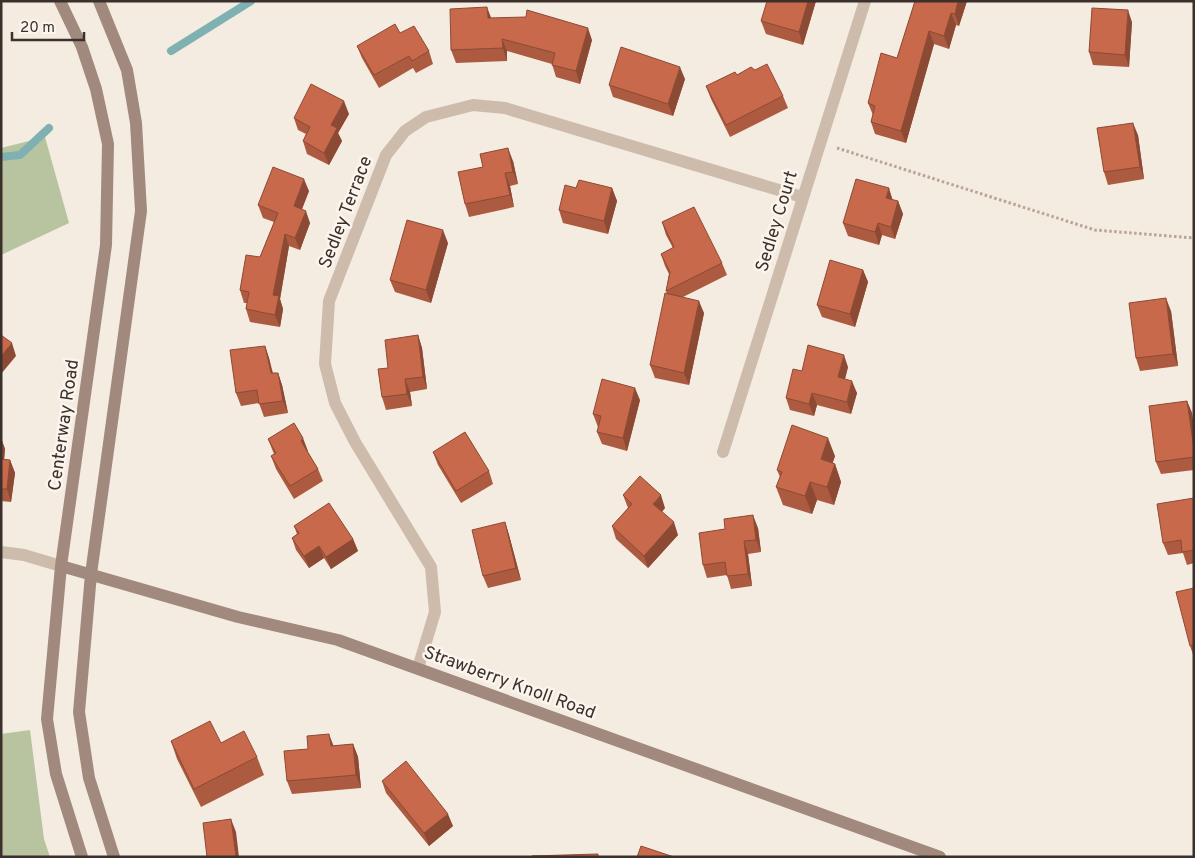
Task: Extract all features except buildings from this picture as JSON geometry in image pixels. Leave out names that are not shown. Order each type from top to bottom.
[{"type":"street","name":"Centerway Road","points":[[60,1],[82,47],[96,89],[108,144],[106,245],[61,566],[48,719],[56,774],[82,857]]},
{"type":"street","points":[[99,1],[127,70],[136,123],[141,211],[91,574],[78,712],[89,778],[114,857]]},
{"type":"street","name":"Sedley Court","points":[[723,452],[864,1]]},
{"type":"street","name":"Sedley Terrace","points":[[418,668],[435,612],[431,567],[355,442],[335,404],[325,364],[329,301],[386,154],[405,131],[426,117],[472,105],[505,108],[802,196]]},
{"type":"street","points":[[1,552],[61,566]]},
{"type":"street","name":"Strawberry Knoll Road","points":[[61,566],[238,617],[338,640],[940,857]]},
{"type":"path","points":[[819,143],[1095,230],[1194,238]]},
{"type":"green space","points":[[45,137],[69,223],[1,255],[1,148]]},
{"type":"green space","points":[[30,730],[44,839],[50,857],[1,857],[1,734]]},
{"type":"waterway","points":[[171,51],[251,1]]},
{"type":"waterway","points":[[1,157],[20,155],[49,128]]}]
